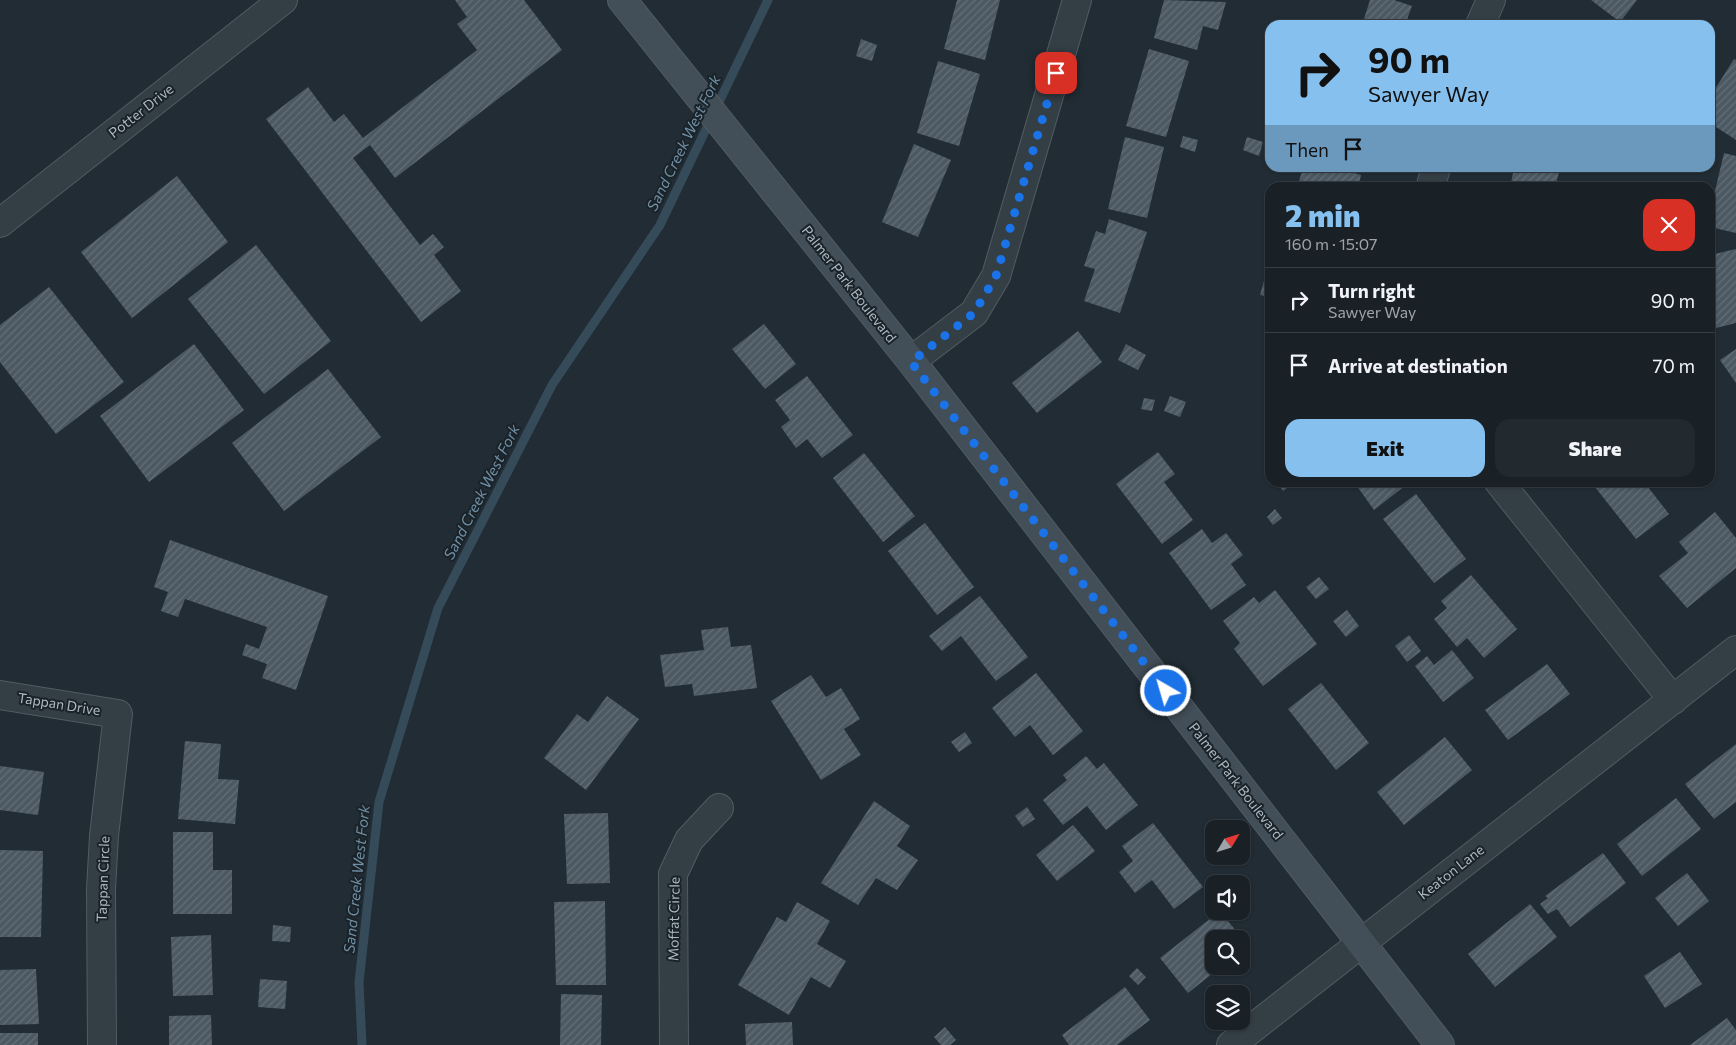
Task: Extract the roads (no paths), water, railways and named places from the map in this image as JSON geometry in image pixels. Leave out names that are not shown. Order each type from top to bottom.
[{"type":"main road","name":"Palmer Park Boulevard","points":[[622,0],[911,362],[1440,1045]]},
{"type":"street","name":"Potter Drive","points":[[0,223],[283,0]]},
{"type":"street","points":[[911,362],[974,313],[996,276],[1077,0]]},
{"type":"street","points":[[1482,20],[1491,0]]},
{"type":"street","points":[[1503,487],[1673,700]]},
{"type":"street","name":"Keaton Lane","points":[[1231,1045],[1360,942],[1736,650]]},
{"type":"street","name":"Tappan Drive","points":[[0,695],[118,714]]},
{"type":"street","name":"Tappan Circle","points":[[102,1045],[101,889],[104,836],[118,714]]},
{"type":"street","name":"Moffat Circle","points":[[674,1045],[673,874],[689,840],[719,808]]},
{"type":"waterway","name":"Sand Creek West Fork","points":[[362,1045],[359,982],[379,802],[438,608],[552,385],[660,225],[768,0]]}]
